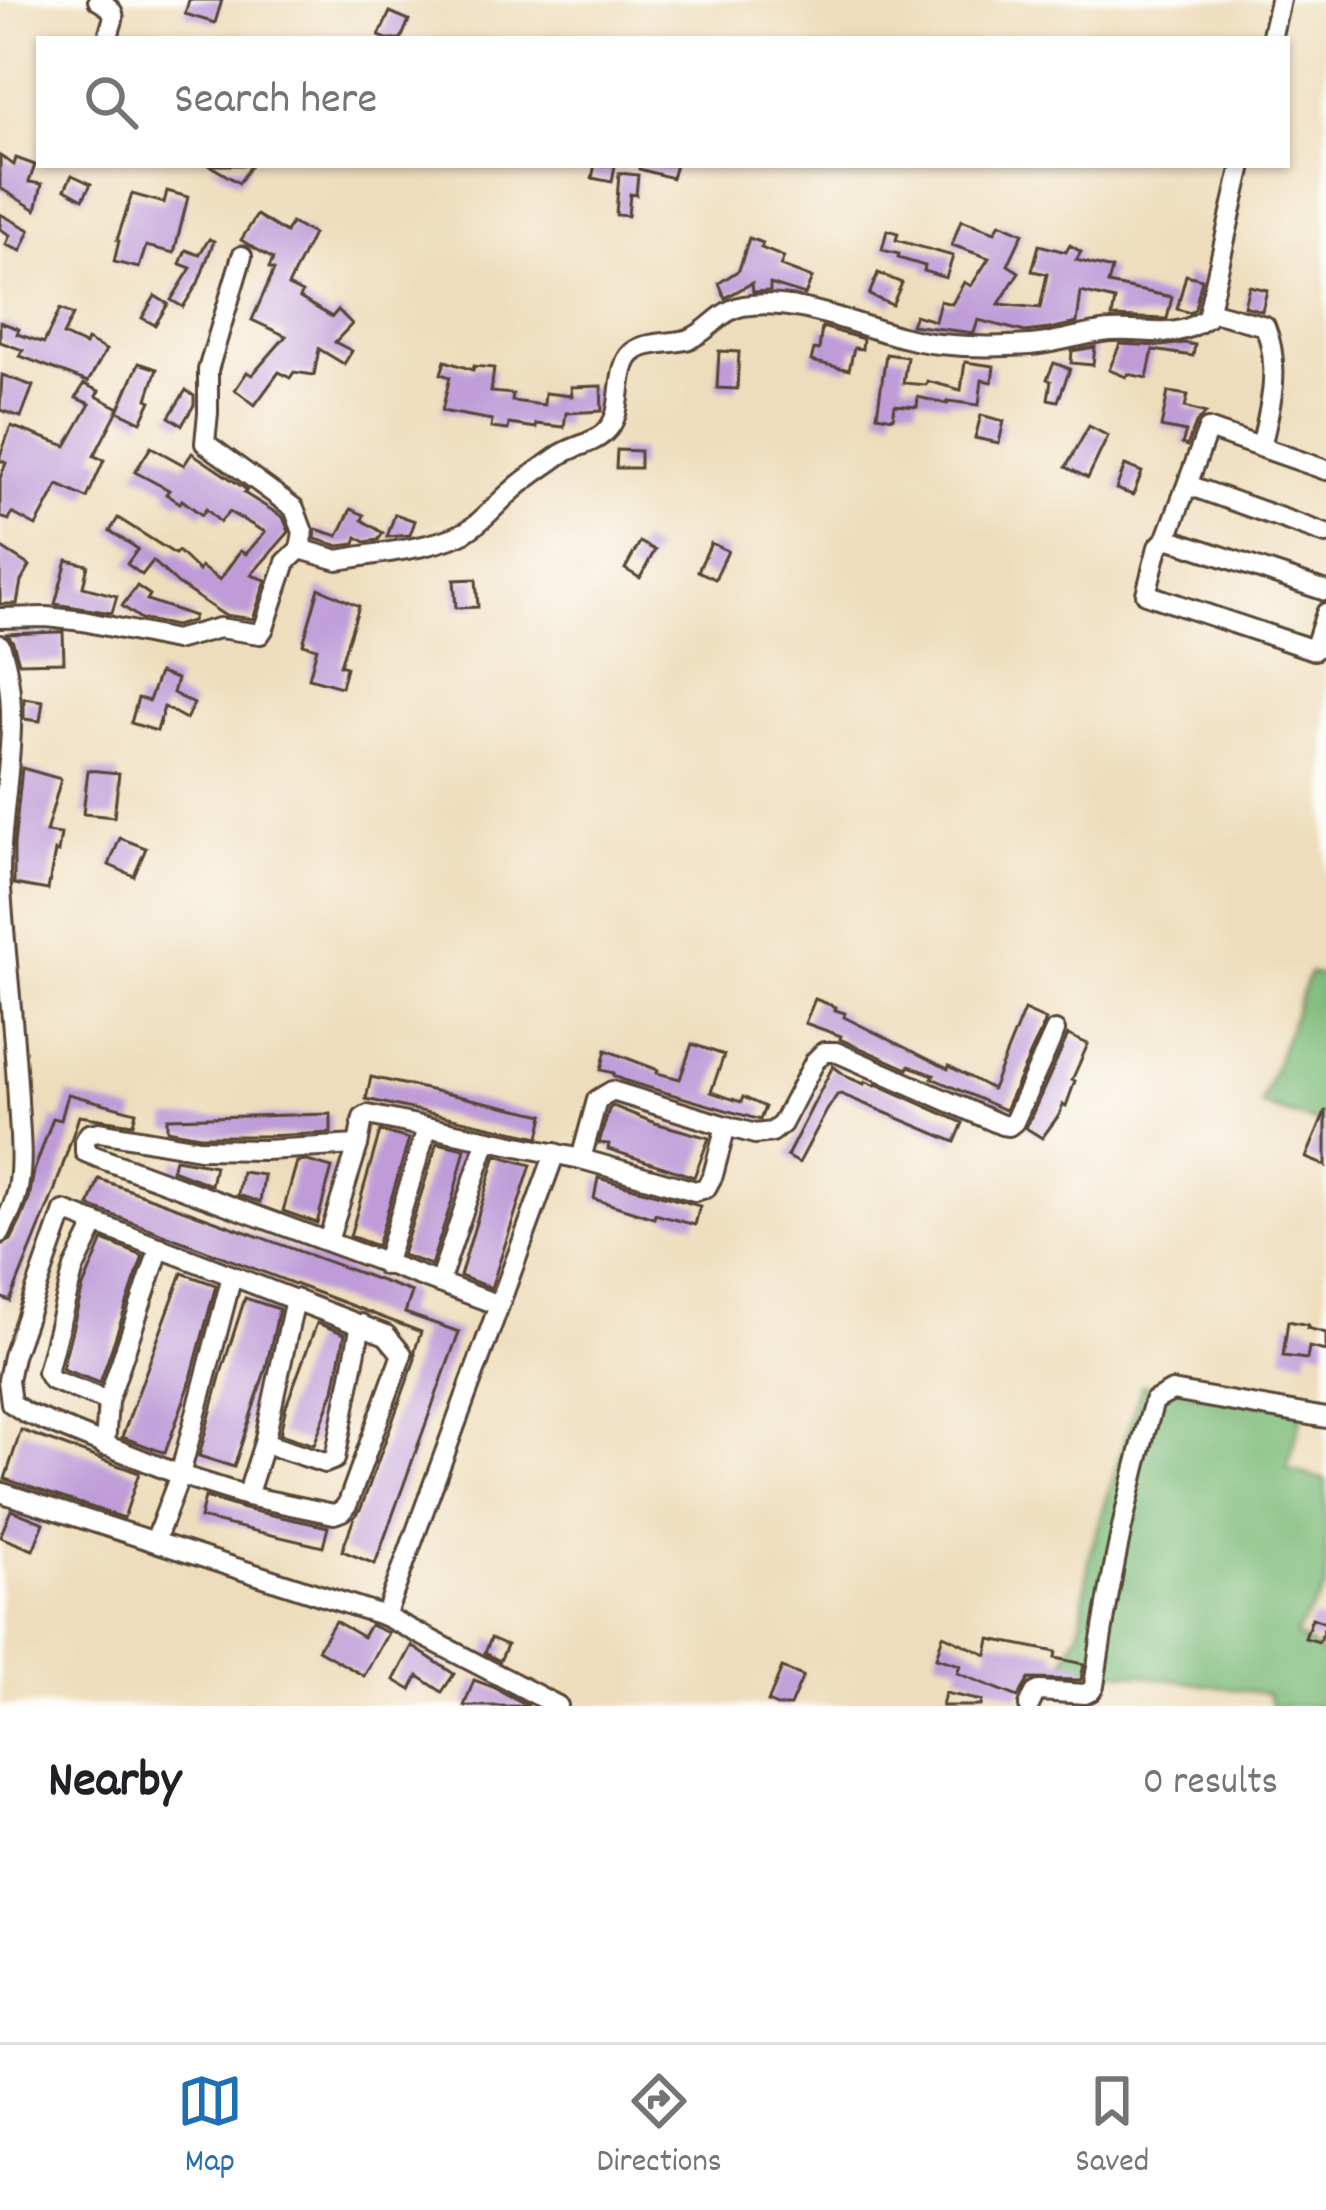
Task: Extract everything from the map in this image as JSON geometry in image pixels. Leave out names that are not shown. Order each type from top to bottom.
[{"type":"street","points":[[98,0],[115,16],[109,36]]},
{"type":"street","points":[[1272,36],[1280,0]]},
{"type":"street","points":[[300,549],[338,560],[453,538],[472,529],[515,487],[563,452],[608,430],[615,418],[624,364],[632,352],[690,339],[732,309],[747,305],[823,314],[934,344],[1031,345],[1125,330],[1187,332],[1207,318],[1242,168]]},
{"type":"street","points":[[0,618],[83,621],[175,640],[219,628],[260,634],[265,628],[286,562],[300,549],[303,532],[294,508],[205,443],[208,370],[242,256]]},
{"type":"street","points":[[1209,311],[1265,326],[1270,338],[1274,394],[1261,447]]},
{"type":"street","points":[[1326,470],[1208,429],[1168,538],[1158,547],[1146,594],[1314,650],[1326,613]]},
{"type":"street","points":[[1188,485],[1326,533]]},
{"type":"street","points":[[1168,538],[1326,591]]},
{"type":"street","points":[[0,645],[9,716],[0,870],[20,1181],[0,1233]]},
{"type":"street","points":[[581,1159],[597,1100],[611,1091],[755,1134],[772,1132],[782,1124],[824,1052],[836,1052],[1009,1126],[1054,1031]]},
{"type":"street","points":[[328,1241],[368,1114],[581,1159],[695,1191],[706,1188],[713,1175],[726,1126]]},
{"type":"street","points":[[385,1265],[427,1128]]},
{"type":"street","points":[[358,1145],[199,1149],[99,1132],[89,1134],[85,1152],[499,1305]]},
{"type":"street","points":[[439,1283],[488,1140]]},
{"type":"street","points":[[385,1616],[555,1153]]},
{"type":"street","points":[[64,1211],[71,1212],[96,1223],[362,1324],[386,1336],[402,1354],[342,1511],[334,1514],[247,1496],[180,1475],[11,1403],[8,1380],[61,1217],[64,1211]]},
{"type":"street","points":[[96,1223],[74,1268],[47,1372],[52,1380],[108,1401]]},
{"type":"street","points":[[105,1445],[108,1401],[160,1246]]},
{"type":"street","points":[[155,1540],[180,1475],[232,1276]]},
{"type":"street","points":[[247,1496],[264,1443],[295,1299]]},
{"type":"street","points":[[264,1443],[325,1463],[335,1460],[362,1324]]},
{"type":"street","points":[[1029,1706],[1040,1691],[1085,1694],[1094,1686],[1117,1544],[1154,1401],[1172,1391],[1326,1418]]},
{"type":"street","points":[[0,1492],[385,1616],[558,1706]]},
{"type":"green space","points":[[1309,973],[1326,977],[1325,1125],[1261,1105]]},
{"type":"green space","points":[[1142,1385],[1304,1409],[1287,1469],[1326,1480],[1326,1588],[1295,1635],[1326,1653],[1326,1706],[1272,1706],[1268,1694],[1063,1664],[1080,1629],[1090,1553]]},
{"type":"building","points":[[189,0],[222,0],[215,23],[185,14]]},
{"type":"building","points":[[390,12],[409,20],[402,36],[379,36]]},
{"type":"building","points":[[0,156],[14,165],[16,158],[35,165],[29,182],[42,184],[36,210],[0,188]]},
{"type":"building","points":[[214,168],[249,168],[239,183]]},
{"type":"building","points":[[594,168],[614,168],[612,182],[592,178]]},
{"type":"building","points":[[639,168],[675,168],[672,178]]},
{"type":"building","points":[[619,173],[638,175],[628,216],[616,215]]},
{"type":"building","points":[[72,175],[91,184],[83,199],[65,189]]},
{"type":"building","points":[[167,191],[188,197],[174,253],[146,246],[139,268],[114,262],[132,194],[164,203]]},
{"type":"building","points":[[0,214],[30,230],[21,251],[6,245],[10,235],[0,229]]},
{"type":"building","points":[[257,215],[286,233],[291,223],[313,234],[288,286],[332,317],[338,310],[352,324],[335,342],[352,351],[344,364],[319,349],[314,375],[294,372],[290,378],[279,372],[255,405],[235,390],[247,372],[252,375],[286,336],[252,320],[274,270],[269,268],[273,259],[241,240]]},
{"type":"building","points":[[961,220],[995,232],[1000,223],[1023,233],[1008,265],[1019,272],[999,304],[1040,308],[1047,274],[1032,271],[1039,245],[1066,252],[1070,245],[1081,252],[1076,260],[1112,269],[1108,284],[1172,297],[1167,319],[1112,317],[1115,300],[1081,292],[1077,323],[1049,329],[1025,332],[978,320],[974,333],[911,325],[915,315],[935,321],[940,301],[952,304],[964,282],[971,286],[989,258],[952,245]]},
{"type":"building","points":[[887,230],[898,233],[896,240],[953,256],[946,278],[882,250]]},
{"type":"building","points":[[749,238],[784,257],[780,266],[812,278],[805,295],[770,284],[770,291],[753,292],[752,283],[725,298],[719,283],[739,270]]},
{"type":"building","points":[[209,239],[214,241],[198,283],[183,307],[171,300],[191,268],[180,264],[186,250],[199,255]]},
{"type":"building","points":[[878,273],[902,283],[892,305],[869,295]]},
{"type":"building","points":[[1186,275],[1202,279],[1190,313],[1177,309]]},
{"type":"building","points":[[1249,286],[1267,290],[1262,311],[1244,306]]},
{"type":"building","points":[[155,296],[168,304],[155,325],[142,318]]},
{"type":"building","points":[[60,309],[73,315],[63,335],[106,350],[88,382],[20,356],[23,350],[0,342],[0,322],[44,343]]},
{"type":"building","points":[[822,327],[863,339],[862,349],[854,348],[849,370],[811,361],[814,349],[819,350]]},
{"type":"building","points":[[1120,344],[1195,345],[1193,356],[1153,350],[1147,378],[1109,370]]},
{"type":"building","points":[[1095,347],[1093,365],[1071,363],[1072,351]]},
{"type":"building","points":[[719,351],[739,352],[737,389],[717,388]]},
{"type":"building","points":[[886,354],[907,357],[903,383],[926,385],[927,381],[961,390],[965,362],[994,366],[992,382],[982,380],[979,405],[918,397],[917,407],[895,405],[893,418],[877,415]]},
{"type":"building","points":[[445,361],[473,370],[474,366],[494,368],[491,392],[513,394],[512,401],[544,405],[545,393],[572,396],[571,387],[601,386],[602,411],[566,413],[564,427],[509,424],[508,430],[491,428],[492,420],[442,411],[450,377],[441,374]]},
{"type":"building","points":[[139,363],[157,369],[141,422],[118,411]]},
{"type":"building","points":[[1054,363],[1070,369],[1058,401],[1048,399],[1051,381],[1047,379]]},
{"type":"building","points":[[2,375],[33,386],[21,417],[0,410]]},
{"type":"building","points":[[84,384],[119,408],[94,456],[104,460],[87,498],[58,485],[36,526],[12,513],[9,520],[0,517],[0,478],[6,463],[0,456],[11,426],[66,446],[90,404],[76,398]]},
{"type":"building","points":[[186,390],[194,396],[194,405],[182,425],[169,417]]},
{"type":"building","points":[[1168,392],[1188,395],[1185,407],[1206,413],[1196,423],[1187,446],[1182,444],[1186,432],[1161,427]]},
{"type":"building","points":[[981,415],[1004,421],[999,443],[975,438]]},
{"type":"building","points":[[1089,426],[1108,436],[1088,478],[1066,467]]},
{"type":"building","points":[[151,447],[184,465],[192,453],[283,517],[289,532],[251,575],[266,580],[253,619],[224,615],[153,561],[142,575],[127,564],[138,549],[110,531],[118,518],[220,580],[240,551],[246,554],[265,532],[229,512],[220,522],[206,509],[202,515],[135,472]]},
{"type":"building","points":[[617,450],[640,451],[640,468],[616,468]]},
{"type":"building","points":[[1125,465],[1142,472],[1133,495],[1116,489]]},
{"type":"building","points":[[351,509],[383,533],[378,540],[365,542],[357,537],[355,544],[339,546],[315,539],[316,529],[338,536]]},
{"type":"building","points":[[395,514],[415,521],[410,535],[387,537]]},
{"type":"building","points":[[640,542],[655,550],[640,578],[625,569]]},
{"type":"building","points":[[711,543],[728,551],[715,579],[698,571]]},
{"type":"building","points":[[0,547],[30,566],[21,581],[17,604],[0,604]]},
{"type":"building","points":[[67,560],[88,565],[83,587],[117,596],[112,613],[55,604]]},
{"type":"building","points":[[476,579],[478,607],[456,608],[454,580]]},
{"type":"building","points":[[137,586],[150,595],[147,600],[194,616],[192,621],[175,626],[141,619],[122,606]]},
{"type":"building","points":[[319,588],[359,606],[340,665],[346,667],[341,687],[309,678],[317,648],[303,644]]},
{"type":"building","points":[[63,632],[64,662],[19,663],[7,634]]},
{"type":"building","points":[[159,673],[177,679],[173,693],[194,704],[186,719],[164,707],[157,731],[131,723],[138,698],[149,701]]},
{"type":"building","points":[[24,698],[43,701],[40,721],[24,719]]},
{"type":"building","points":[[22,768],[61,779],[46,832],[61,834],[48,890],[14,884]]},
{"type":"building","points":[[88,770],[119,773],[114,817],[83,814]]},
{"type":"building","points":[[120,838],[146,848],[134,876],[109,865]]},
{"type":"building","points":[[815,999],[992,1089],[1024,1010],[1046,1020],[1005,1110],[932,1078],[934,1075],[908,1069],[805,1023]]},
{"type":"building","points":[[1068,1035],[1088,1044],[1066,1106],[1042,1138],[1026,1128]]},
{"type":"building","points":[[692,1044],[724,1055],[711,1092],[741,1102],[743,1097],[765,1107],[760,1120],[601,1070],[606,1050],[680,1079]]},
{"type":"building","points":[[833,1066],[847,1077],[876,1084],[963,1123],[955,1142],[841,1094],[799,1163],[787,1156]]},
{"type":"building","points":[[371,1077],[544,1115],[539,1137],[366,1099]]},
{"type":"building","points":[[68,1094],[136,1112],[133,1124],[79,1116],[10,1301],[0,1297],[0,1246],[11,1240],[21,1220],[53,1118],[61,1120]]},
{"type":"building","points":[[613,1106],[709,1138],[694,1177],[599,1143]]},
{"type":"building","points":[[1326,1110],[1326,1166],[1306,1158]]},
{"type":"building","points":[[331,1114],[331,1133],[200,1136],[167,1130],[167,1118]]},
{"type":"building","points":[[380,1131],[409,1139],[377,1246],[350,1236]]},
{"type":"building","points":[[437,1143],[465,1149],[431,1265],[402,1255]]},
{"type":"building","points":[[496,1155],[531,1165],[491,1288],[460,1276]]},
{"type":"building","points":[[175,1159],[215,1166],[211,1185],[172,1170]]},
{"type":"building","points":[[297,1162],[332,1168],[317,1223],[283,1211]]},
{"type":"building","points":[[242,1172],[264,1175],[260,1202],[238,1195]]},
{"type":"building","points":[[598,1178],[700,1206],[695,1225],[594,1199]]},
{"type":"building","points":[[99,1179],[412,1292],[405,1313],[459,1332],[375,1564],[342,1551],[421,1332],[89,1206]]},
{"type":"building","points":[[103,1240],[143,1256],[100,1383],[62,1369],[83,1287]]},
{"type":"building","points":[[182,1273],[216,1285],[165,1453],[122,1437]]},
{"type":"building","points":[[245,1298],[279,1309],[266,1368],[234,1467],[199,1456]]},
{"type":"building","points":[[1288,1321],[1326,1333],[1326,1351],[1309,1347],[1307,1359],[1283,1356]]},
{"type":"building","points":[[317,1323],[345,1334],[334,1390],[314,1445],[280,1434]]},
{"type":"building","points":[[21,1430],[139,1473],[124,1518],[5,1479]]},
{"type":"building","points":[[205,1497],[328,1527],[323,1547],[200,1518]]},
{"type":"building","points":[[11,1510],[44,1523],[33,1550],[0,1537]]},
{"type":"building","points":[[1312,1618],[1326,1623],[1319,1642],[1305,1638]]},
{"type":"building","points":[[335,1621],[363,1637],[370,1625],[388,1633],[364,1676],[318,1650]]},
{"type":"building","points":[[943,1635],[987,1655],[990,1639],[1056,1652],[1055,1658],[1084,1664],[1081,1680],[1029,1679],[1018,1697],[957,1673],[960,1665],[936,1658]]},
{"type":"building","points":[[491,1638],[507,1645],[500,1661],[485,1653]]},
{"type":"building","points":[[412,1646],[454,1674],[442,1692],[418,1676],[411,1690],[394,1680]]},
{"type":"building","points":[[782,1668],[803,1676],[790,1706],[768,1702]]},
{"type":"building","points":[[474,1680],[493,1687],[529,1706],[464,1706]]},
{"type":"building","points":[[945,1693],[982,1701],[981,1706],[942,1706]]}]
